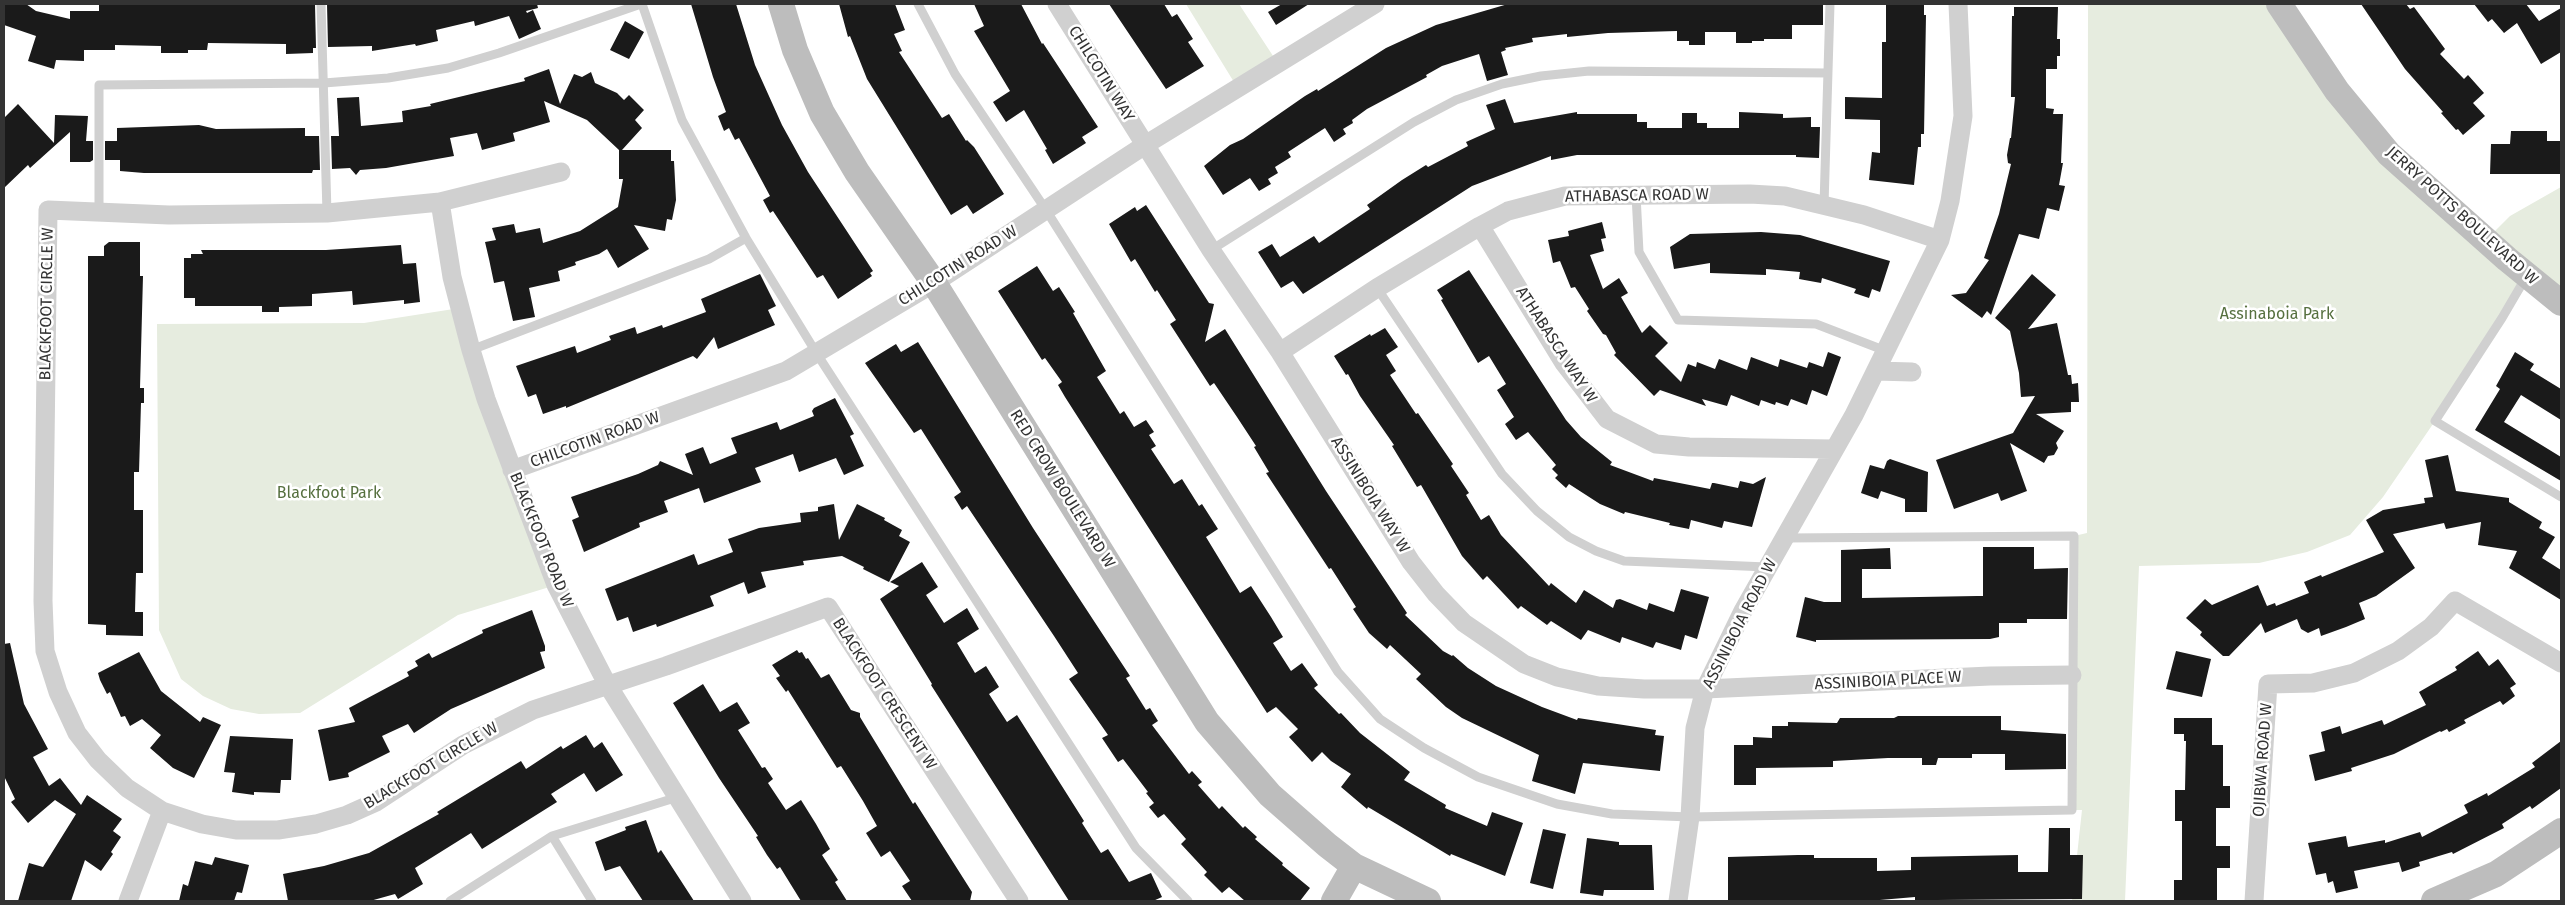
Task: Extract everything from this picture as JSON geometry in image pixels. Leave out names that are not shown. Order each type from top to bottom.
[{"type":"street","name":"RED CROW BOULEVARD W","points":[[781,4],[795,50],[822,113],[857,172],[934,282],[1207,722],[1270,795],[1354,866],[1428,901]]},
{"type":"street","name":"CHILCOTIN WAY","points":[[1057,4],[1145,145]]},
{"type":"street","name":"ASSINIBOIA ROAD W","points":[[1678,901],[1690,817],[1695,728],[1705,689],[1726,642],[1833,449],[1854,415],[1940,240],[1950,202],[1963,116],[1958,4]]},
{"type":"street","name":"JERRY POTTS BOULEVARD W","points":[[2279,4],[2337,91],[2389,154],[2561,303]]},
{"type":"street","name":"CHILCOTIN ROAD W","points":[[512,470],[786,371],[934,282],[1145,145],[1370,5]]},
{"type":"street","name":"ASSINIBOIA WAY W","points":[[1145,145],[1211,250],[1280,352],[1411,562],[1436,594],[1464,623],[1524,664],[1557,677],[1598,686],[1705,689]]},
{"type":"street","name":"BLACKFOOT CIRCLE W","points":[[561,172],[440,202],[327,213],[170,215],[48,210],[43,601],[45,652],[58,692],[78,733],[98,760],[127,788],[162,811],[202,824],[236,830],[278,830],[316,824],[346,815],[376,802],[463,745],[497,726],[533,710],[607,684]]},
{"type":"street","name":"ATHABASCA ROAD W","points":[[1280,352],[1377,288],[1480,226],[1508,211],[1565,196],[1750,194],[1785,196],[1864,215],[1940,240]]},
{"type":"street","name":"BLACKFOOT ROAD W","points":[[440,202],[452,277],[471,350],[512,470],[556,585],[607,684],[742,901]]},
{"type":"street","name":"ATHABASCA WAY W","points":[[1480,226],[1564,363],[1588,397],[1607,419],[1656,444],[1689,447],[1833,449]]},
{"type":"street","points":[[1876,371],[1912,372]]},
{"type":"street","name":"OJIBWA ROAD W","points":[[2254,901],[2268,684],[2312,683],[2354,673],[2398,651],[2431,627],[2456,601],[2561,663]]},
{"type":"street","name":"BLACKFOOT CRESCENT W","points":[[607,684],[666,666],[828,607],[1019,901]]},
{"type":"street","name":"ASSINIBOIA PLACE W","points":[[1705,689],[1990,676],[2072,675]]},
{"type":"street","points":[[128,901],[162,811]]},
{"type":"street","points":[[2434,901],[2496,874],[2561,831]]},
{"type":"street","points":[[1334,901],[1354,866]]},
{"type":"lane","points":[[320,4],[327,213]]},
{"type":"lane","points":[[99,212],[99,85],[324,83],[388,78],[448,68],[499,54],[641,4],[682,120],[746,238],[817,354],[1136,848],[1188,901]]},
{"type":"lane","points":[[918,4],[955,74],[1046,210],[1338,672],[1380,719],[1424,748],[1478,777],[1557,804],[1612,814],[1690,817],[2072,810],[2074,536],[1785,538]]},
{"type":"lane","points":[[1824,205],[1830,4]]},
{"type":"lane","points":[[1211,250],[1414,122],[1456,100],[1502,84],[1541,76],[1589,71],[1828,73]]},
{"type":"lane","points":[[1636,194],[1639,252],[1678,320],[1816,324],[1886,351]]},
{"type":"lane","points":[[471,350],[709,259],[746,238]]},
{"type":"lane","points":[[2527,275],[2502,318],[2435,421],[2561,497]]},
{"type":"lane","points":[[1377,288],[1502,474],[1537,511],[1569,537],[1596,551],[1624,561],[1768,567]]},
{"type":"lane","points":[[450,901],[552,836],[678,797]]},
{"type":"lane","points":[[552,836],[592,901]]},
{"type":"green space","points":[[1186,4],[1239,4],[1277,62],[1237,87]]},
{"type":"green space","name":"Assinaboia Park","points":[[2088,4],[2279,4],[2478,248],[2510,216],[2561,187],[2561,313],[2527,275],[2435,421],[2383,497],[2350,535],[2307,552],[2259,563],[2139,566],[2125,901],[2072,901],[2082,810],[2072,810],[2074,536],[2087,533]]},
{"type":"green space","name":"Blackfoot Park","points":[[460,308],[556,585],[458,615],[300,713],[259,714],[231,709],[203,696],[181,679],[159,630],[157,324],[364,323]]},
{"type":"building","points":[[4,4],[26,4],[36,11],[70,19],[70,11],[99,11],[99,4],[315,4],[316,48],[313,48],[313,53],[286,54],[286,44],[208,43],[207,50],[188,50],[188,53],[161,53],[161,46],[115,45],[115,50],[84,50],[84,61],[56,60],[54,69],[28,61],[36,36],[4,25]]},
{"type":"building","points":[[327,4],[537,4],[538,8],[526,11],[527,13],[533,10],[541,29],[519,39],[509,16],[475,26],[474,21],[436,30],[438,41],[416,46],[415,44],[372,51],[372,46],[328,47]]},
{"type":"building","points":[[691,4],[736,4],[755,65],[782,125],[808,172],[873,271],[870,273],[872,276],[838,299],[823,275],[817,278],[773,211],[770,213],[763,200],[770,196],[739,138],[735,140],[729,128],[724,131],[718,116],[726,112],[713,77]]},
{"type":"building","points":[[839,4],[895,4],[905,30],[894,34],[902,51],[899,52],[942,118],[949,114],[966,141],[974,147],[1004,194],[973,214],[967,205],[951,215],[867,79],[850,36],[848,37]]},
{"type":"building","points":[[974,4],[1021,4],[1042,44],[1098,127],[1082,137],[1086,143],[1053,164],[1045,150],[1047,149],[1024,110],[1006,122],[993,102],[1010,91],[974,31],[984,26]]},
{"type":"building","points":[[1109,4],[1164,4],[1172,17],[1177,14],[1193,39],[1188,42],[1204,66],[1166,89]]},
{"type":"building","points":[[1282,4],[1309,4],[1276,25],[1268,12]]},
{"type":"building","points":[[1508,4],[1823,4],[1823,25],[1792,25],[1792,39],[1764,39],[1764,41],[1752,41],[1752,43],[1736,43],[1736,32],[1705,32],[1705,45],[1689,45],[1689,41],[1677,41],[1677,31],[1608,33],[1567,37],[1567,34],[1532,38],[1533,42],[1505,48],[1506,50],[1501,52],[1508,75],[1487,81],[1479,54],[1442,66],[1426,75],[1427,77],[1367,109],[1352,120],[1353,123],[1343,129],[1346,134],[1334,142],[1325,128],[1288,152],[1291,157],[1275,167],[1278,173],[1268,179],[1271,184],[1259,191],[1250,178],[1223,195],[1204,166],[1230,145],[1243,139],[1305,96],[1317,89],[1318,91],[1386,48],[1436,25]]},
{"type":"building","points":[[1886,4],[1924,4],[1924,15],[1926,15],[1924,134],[1921,134],[1921,147],[1918,147],[1914,185],[1869,180],[1872,152],[1880,153],[1880,120],[1845,119],[1845,97],[1882,98],[1882,42],[1886,42]]},
{"type":"building","points":[[2361,4],[2406,4],[2410,9],[2414,7],[2445,49],[2440,54],[2464,79],[2468,75],[2484,93],[2473,103],[2485,116],[2463,135],[2458,129],[2456,130],[2441,113],[2443,112],[2405,69]]},
{"type":"building","points":[[2474,4],[2526,4],[2539,21],[2561,8],[2561,52],[2541,64],[2517,23],[2504,33],[2492,19],[2488,22]]},
{"type":"building","points":[[2014,7],[2058,7],[2057,39],[2060,39],[2060,56],[2057,56],[2057,69],[2046,69],[2046,108],[2054,109],[2053,114],[2063,114],[2061,163],[2063,163],[2059,185],[2065,186],[2059,211],[2047,208],[2039,239],[2019,234],[1991,315],[1987,311],[1982,318],[1951,295],[1966,293],[1989,260],[1984,258],[1999,214],[2011,164],[2008,163],[2007,155],[2011,138],[2015,97],[2011,97],[2012,16],[2014,16]]},
{"type":"building","points":[[625,21],[644,32],[629,59],[610,50]]},
{"type":"building","points":[[549,69],[560,104],[574,74],[582,77],[591,72],[595,83],[617,93],[624,100],[629,95],[644,110],[635,120],[642,128],[622,150],[671,150],[671,161],[674,161],[676,200],[672,220],[667,219],[665,231],[634,225],[649,249],[618,268],[607,249],[599,254],[575,262],[576,265],[558,271],[560,281],[529,288],[535,317],[513,321],[504,281],[494,283],[485,242],[496,240],[492,228],[514,224],[516,233],[540,228],[543,243],[580,231],[618,207],[623,179],[619,179],[619,150],[587,120],[544,101],[550,122],[513,133],[515,141],[482,150],[477,133],[450,138],[454,156],[386,168],[360,170],[356,175],[350,168],[332,169],[331,136],[339,136],[337,98],[359,97],[361,126],[403,122],[402,111],[431,106],[430,104],[525,81],[524,78]]},
{"type":"building","points":[[1505,99],[1514,123],[1577,112],[1577,114],[1637,114],[1637,122],[1647,122],[1647,128],[1682,128],[1682,113],[1697,113],[1697,123],[1707,123],[1707,128],[1739,128],[1739,112],[1783,114],[1783,118],[1811,117],[1811,127],[1820,127],[1819,158],[1796,157],[1796,155],[1577,155],[1551,160],[1551,156],[1472,186],[1303,294],[1293,281],[1281,288],[1258,252],[1272,244],[1280,257],[1314,236],[1319,243],[1370,209],[1367,205],[1402,180],[1426,165],[1428,167],[1468,146],[1466,142],[1495,129],[1486,105]]},
{"type":"building","points":[[18,104],[54,143],[55,115],[88,116],[86,141],[93,141],[93,160],[90,162],[70,162],[70,132],[30,168],[28,165],[4,188],[4,118]]},
{"type":"building","points":[[199,125],[216,129],[305,128],[305,136],[319,136],[320,170],[313,170],[312,173],[144,173],[120,171],[120,160],[105,160],[105,141],[117,141],[117,128]]},
{"type":"building","points":[[2511,131],[2547,131],[2547,141],[2561,141],[2561,174],[2490,174],[2491,144],[2510,144]]},
{"type":"building","points":[[1146,205],[1209,303],[1214,304],[1205,342],[1225,329],[1326,491],[1407,613],[1405,615],[1443,651],[1453,655],[1468,668],[1496,686],[1542,707],[1577,720],[1578,718],[1656,730],[1655,735],[1664,736],[1660,771],[1583,763],[1575,794],[1532,781],[1539,755],[1462,718],[1446,707],[1416,679],[1421,674],[1390,645],[1387,649],[1369,633],[1353,609],[1356,607],[1331,568],[1329,569],[1266,473],[1269,472],[1254,447],[1256,446],[1214,383],[1210,386],[1170,324],[1176,320],[1157,290],[1155,292],[1135,259],[1131,262],[1109,224],[1135,207],[1137,211]]},
{"type":"building","points":[[1602,222],[1606,238],[1601,239],[1604,251],[1590,255],[1603,289],[1619,278],[1628,293],[1621,297],[1642,333],[1650,325],[1668,343],[1655,356],[1681,382],[1688,364],[1696,367],[1697,362],[1715,369],[1719,359],[1747,370],[1751,357],[1778,367],[1780,359],[1807,368],[1809,362],[1823,367],[1828,352],[1841,357],[1827,396],[1812,390],[1807,405],[1791,399],[1788,406],[1776,402],[1775,405],[1761,400],[1759,406],[1731,395],[1727,406],[1702,399],[1706,406],[1660,390],[1654,396],[1614,355],[1616,353],[1606,335],[1603,334],[1587,311],[1589,309],[1575,287],[1571,288],[1560,261],[1553,263],[1548,240],[1569,236],[1568,231]]},
{"type":"building","points":[[1761,232],[1800,235],[1890,261],[1880,292],[1872,289],[1869,298],[1854,293],[1856,289],[1822,278],[1821,283],[1799,279],[1800,272],[1766,269],[1766,275],[1710,273],[1710,263],[1674,269],[1670,247],[1690,234]]},
{"type":"building","points":[[109,242],[140,242],[140,276],[143,276],[140,388],[144,388],[144,403],[141,403],[139,472],[134,472],[134,510],[143,510],[143,573],[136,573],[135,612],[143,612],[143,636],[106,635],[106,625],[88,624],[88,256],[104,256],[104,246]]},
{"type":"building","points":[[401,245],[403,264],[416,263],[420,302],[404,304],[404,300],[353,305],[352,291],[312,294],[312,306],[279,307],[279,312],[262,312],[262,306],[195,306],[195,298],[184,298],[184,258],[191,258],[191,254],[203,254],[201,250],[326,250]]},
{"type":"building","points":[[1037,266],[1053,291],[1059,287],[1075,312],[1073,313],[1106,371],[1097,377],[1120,414],[1124,411],[1134,427],[1146,420],[1154,432],[1149,435],[1156,446],[1151,449],[1174,484],[1182,479],[1199,506],[1202,504],[1218,529],[1206,537],[1240,593],[1251,586],[1271,617],[1283,637],[1273,643],[1291,671],[1302,663],[1318,685],[1314,688],[1339,714],[1341,713],[1360,733],[1410,772],[1404,780],[1446,805],[1445,808],[1487,826],[1492,812],[1523,823],[1505,876],[1451,854],[1450,856],[1368,807],[1367,809],[1341,787],[1351,774],[1331,761],[1322,752],[1312,762],[1289,737],[1298,729],[1276,707],[1267,713],[1065,397],[1058,385],[1062,382],[1045,358],[1042,360],[998,291]]},
{"type":"building","points":[[1469,270],[1566,420],[1581,437],[1612,462],[1610,465],[1653,481],[1654,478],[1710,489],[1712,483],[1738,488],[1740,481],[1753,484],[1766,477],[1752,527],[1724,521],[1722,528],[1691,520],[1689,529],[1669,525],[1670,523],[1625,512],[1624,514],[1600,504],[1569,484],[1566,488],[1555,478],[1558,475],[1552,469],[1556,465],[1528,432],[1516,440],[1505,424],[1514,417],[1497,390],[1506,384],[1489,356],[1478,363],[1441,300],[1443,299],[1437,290]]},
{"type":"building","points":[[760,274],[776,306],[768,310],[775,325],[718,349],[714,337],[697,359],[693,356],[566,408],[566,406],[543,414],[536,394],[528,397],[516,366],[575,346],[577,353],[611,340],[609,336],[635,327],[637,334],[662,325],[663,328],[706,312],[701,299]]},
{"type":"building","points":[[2032,274],[2056,295],[2028,329],[2057,323],[2068,375],[2071,375],[2072,384],[2078,383],[2079,402],[2071,402],[2071,412],[2036,414],[2064,431],[2056,443],[2058,448],[2054,455],[2048,456],[2044,463],[2010,443],[2027,491],[2001,501],[1998,493],[1954,509],[1936,460],[2013,433],[2035,396],[2021,397],[2019,373],[2010,331],[1995,318]]},
{"type":"building","points":[[1385,328],[1398,347],[1386,355],[1396,371],[1390,375],[1453,464],[1451,466],[1469,493],[1466,495],[1481,520],[1489,515],[1501,535],[1549,586],[1551,583],[1576,603],[1584,590],[1613,608],[1616,600],[1620,599],[1647,610],[1649,603],[1674,612],[1681,589],[1709,597],[1697,639],[1685,635],[1681,650],[1656,642],[1653,648],[1622,637],[1620,643],[1588,630],[1581,640],[1551,621],[1547,625],[1521,606],[1518,609],[1487,576],[1483,580],[1462,556],[1421,485],[1417,487],[1392,446],[1394,445],[1360,396],[1348,374],[1346,375],[1334,356],[1370,334],[1371,336]]},
{"type":"building","points":[[918,342],[1033,528],[1130,676],[1126,678],[1146,710],[1150,708],[1158,721],[1152,725],[1189,774],[1192,771],[1202,782],[1198,785],[1219,809],[1222,806],[1243,828],[1245,826],[1257,837],[1255,839],[1283,863],[1282,865],[1310,888],[1300,901],[1245,901],[1229,887],[1222,893],[1204,875],[1207,872],[1181,844],[1186,839],[1164,814],[1158,818],[1149,807],[1154,803],[1123,759],[1118,762],[1102,738],[1108,735],[1069,679],[1078,673],[967,506],[962,510],[954,497],[961,492],[921,429],[914,433],[865,363],[896,344],[901,352]]},
{"type":"building","points":[[2515,352],[2534,364],[2530,370],[2561,389],[2561,420],[2521,395],[2504,422],[2561,457],[2561,481],[2475,430],[2500,389],[2496,386]]},
{"type":"building","points":[[835,398],[854,434],[850,436],[864,466],[844,475],[836,458],[799,472],[793,454],[755,468],[761,482],[704,503],[699,488],[664,501],[668,512],[639,523],[640,527],[584,552],[572,520],[579,517],[571,497],[638,474],[658,465],[660,461],[693,475],[685,454],[703,447],[710,464],[737,453],[731,438],[777,422],[780,430],[814,416],[812,411],[814,408]]},
{"type":"building","points":[[2448,455],[2456,491],[2509,498],[2509,502],[2542,522],[2539,528],[2555,537],[2542,558],[2561,570],[2561,600],[2509,568],[2517,551],[2478,545],[2481,522],[2446,529],[2444,523],[2393,534],[2415,568],[2376,596],[2359,603],[2365,619],[2346,627],[2321,636],[2319,628],[2308,633],[2301,629],[2297,619],[2265,633],[2261,623],[2229,656],[2223,656],[2200,635],[2202,632],[2186,618],[2205,599],[2212,605],[2258,585],[2267,606],[2275,603],[2276,606],[2309,593],[2304,582],[2321,575],[2322,577],[2384,552],[2366,520],[2383,510],[2425,503],[2424,498],[2433,497],[2425,460]]},
{"type":"building","points":[[1890,459],[1928,472],[1927,512],[1905,512],[1905,499],[1881,491],[1878,499],[1861,493],[1870,465],[1884,469],[1887,461]]},
{"type":"building","points":[[834,504],[839,540],[857,504],[885,518],[884,520],[902,530],[899,536],[910,542],[889,582],[842,556],[803,561],[804,565],[761,572],[766,587],[748,594],[744,582],[710,596],[714,606],[657,627],[656,624],[633,632],[628,617],[617,621],[605,589],[694,554],[698,565],[733,552],[728,539],[759,528],[801,522],[800,513],[818,511],[818,507]]},
{"type":"building","points":[[1983,547],[2034,547],[2034,569],[2068,568],[2067,619],[2027,619],[2027,623],[1999,623],[1999,637],[1990,639],[1816,640],[1816,642],[1796,637],[1805,597],[1824,602],[1841,602],[1841,550],[1890,548],[1891,569],[1862,569],[1862,598],[1983,596]]},
{"type":"building","points":[[922,562],[938,587],[926,595],[944,623],[967,608],[979,629],[957,643],[975,673],[986,666],[999,687],[989,694],[1007,722],[1017,715],[1084,821],[1082,823],[1101,853],[1108,849],[1129,882],[1151,873],[1162,897],[1153,901],[1069,901],[931,685],[880,599],[899,586],[890,582]]},
{"type":"building","points":[[532,610],[545,646],[545,651],[540,652],[545,668],[451,709],[414,733],[408,724],[382,736],[390,752],[348,773],[349,777],[329,781],[318,730],[355,722],[349,708],[409,676],[407,672],[418,666],[415,661],[429,653],[432,658],[483,633],[482,630]]},
{"type":"building","points":[[10,643],[24,704],[48,749],[33,757],[49,786],[60,778],[81,805],[87,795],[122,819],[113,831],[121,837],[111,852],[113,854],[101,871],[85,860],[71,901],[18,901],[29,863],[43,867],[76,814],[55,800],[28,823],[11,802],[15,799],[4,776],[4,644]]},
{"type":"building","points":[[797,650],[799,653],[802,652],[806,659],[808,658],[821,678],[829,674],[851,710],[860,713],[860,717],[913,804],[915,802],[972,892],[970,901],[912,901],[902,886],[910,881],[890,851],[881,857],[866,833],[877,826],[863,801],[841,766],[837,768],[788,690],[786,692],[776,678],[780,676],[772,665]]},
{"type":"building","points":[[2176,651],[2211,659],[2202,697],[2166,689]]},
{"type":"building","points":[[2478,651],[2489,666],[2498,659],[2516,684],[2510,688],[2515,696],[2503,705],[2500,701],[2464,720],[2466,723],[2449,732],[2447,729],[2440,731],[2394,754],[2351,768],[2352,771],[2315,781],[2309,755],[2325,751],[2321,732],[2340,726],[2342,734],[2382,720],[2384,725],[2426,705],[2419,692],[2457,670],[2455,667]]},
{"type":"building","points":[[139,652],[161,691],[200,722],[203,717],[221,725],[194,778],[173,768],[150,748],[161,735],[142,719],[130,726],[125,716],[121,717],[110,692],[107,694],[100,680],[98,673]]},
{"type":"building","points":[[703,684],[720,712],[737,702],[750,723],[738,730],[762,768],[765,767],[773,779],[768,783],[786,810],[801,800],[830,849],[822,855],[838,880],[835,882],[847,901],[801,901],[780,867],[777,869],[767,855],[756,837],[758,836],[719,778],[673,703]]},
{"type":"building","points":[[1898,716],[2001,716],[2001,730],[2066,734],[2066,769],[2005,770],[2005,754],[1972,754],[1972,758],[1938,758],[1936,765],[1922,765],[1922,758],[1888,758],[1833,761],[1833,767],[1756,768],[1756,785],[1734,785],[1734,745],[1753,745],[1753,737],[1772,738],[1772,726],[1788,726],[1788,722],[1837,723],[1840,718],[1894,718]]},
{"type":"building","points":[[2174,718],[2212,718],[2212,745],[2223,745],[2223,786],[2230,786],[2230,808],[2216,808],[2216,846],[2230,846],[2230,868],[2217,868],[2217,901],[2174,901],[2174,880],[2182,880],[2182,821],[2175,821],[2175,790],[2185,790],[2186,741],[2184,741],[2184,734],[2174,734]]},
{"type":"building","points":[[586,735],[594,748],[602,742],[623,775],[596,792],[584,773],[551,794],[557,802],[482,849],[471,833],[415,868],[423,884],[398,899],[395,894],[370,901],[288,901],[283,874],[324,866],[369,853],[439,814],[437,812],[521,761],[526,769],[561,746],[563,749]]},
{"type":"building","points":[[230,736],[293,739],[291,780],[281,780],[280,793],[254,792],[254,795],[232,792],[235,773],[224,772]]},
{"type":"building","points":[[2561,741],[2561,788],[2532,809],[2530,806],[2502,824],[2504,828],[2453,854],[2452,852],[2419,862],[2420,866],[2402,872],[2399,862],[2354,871],[2358,888],[2336,893],[2333,881],[2328,883],[2326,873],[2316,875],[2308,843],[2346,836],[2348,847],[2385,840],[2385,843],[2420,832],[2422,837],[2468,813],[2464,805],[2487,793],[2488,796],[2535,767],[2532,763]]},
{"type":"building","points":[[646,820],[658,853],[661,850],[694,901],[643,901],[620,866],[605,871],[595,842],[626,830],[625,827]]},
{"type":"building","points":[[2049,828],[2070,828],[2070,855],[2083,855],[2082,899],[1915,900],[1915,897],[1868,901],[1728,900],[1728,857],[1814,855],[1814,858],[1877,858],[1877,871],[1911,870],[1911,857],[2018,855],[2018,872],[2048,872]]},
{"type":"building","points":[[1543,829],[1566,834],[1553,889],[1530,883]]},
{"type":"building","points":[[1587,838],[1619,842],[1619,845],[1652,845],[1654,890],[1604,890],[1603,896],[1580,893]]},
{"type":"building","points":[[215,857],[249,865],[242,893],[237,892],[234,901],[179,901],[183,884],[188,886],[195,861],[212,865]]}]
